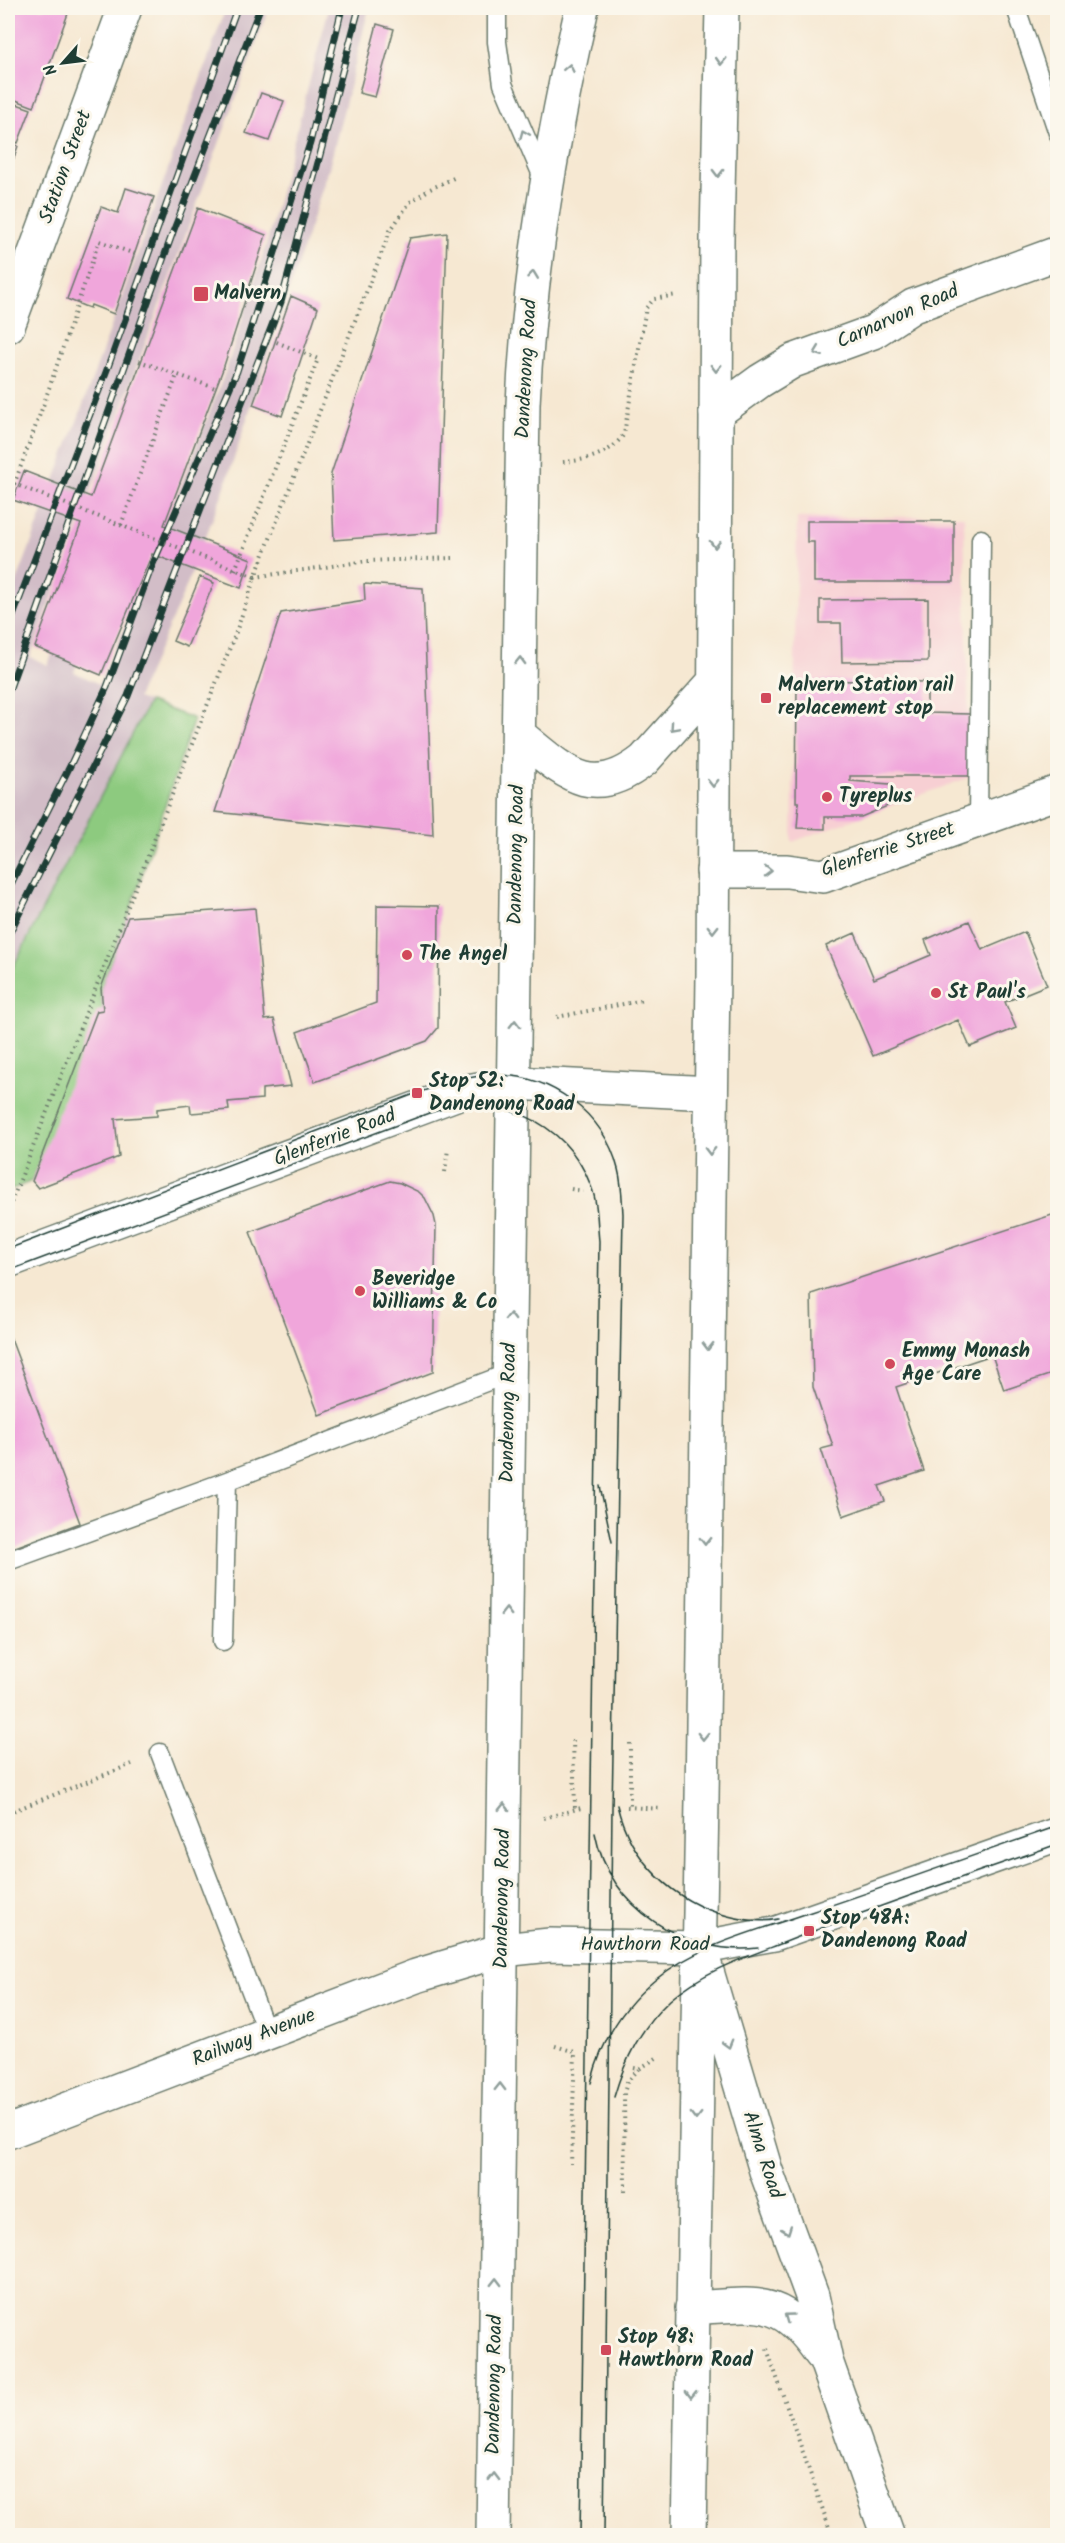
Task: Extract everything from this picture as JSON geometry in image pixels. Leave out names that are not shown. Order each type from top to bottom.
[{"type":"main road","name":"Station Street","points":[[8,326],[125,8]]},
{"type":"main road","name":"Dandenong Road","points":[[493,2535],[526,348],[533,270],[582,8]]},
{"type":"main road","points":[[689,2535],[711,1093],[713,683],[722,8]]},
{"type":"main road","name":"Carnarvon Road","points":[[716,413],[760,381],[793,361],[873,332],[913,306],[1058,254]]},
{"type":"main road","points":[[519,735],[569,773],[591,780],[608,781],[619,777],[644,759],[713,683]]},
{"type":"main road","name":"Glenferrie Street","points":[[713,871],[787,872],[823,876],[1058,792]]},
{"type":"main road","name":"Glenferrie Road","points":[[8,1261],[425,1103],[485,1086],[514,1083],[711,1093]]},
{"type":"main road","name":"Hawthorn Road","points":[[502,1950],[550,1945],[699,1948],[796,1928],[1058,1834]]},
{"type":"main road","name":"Alma Road","points":[[699,1948],[766,2171],[812,2296],[826,2361],[888,2535]]},
{"type":"main road","name":"Railway Avenue","points":[[8,2132],[416,1976],[502,1950]]},
{"type":"main road","name":"Alma Road","points":[[692,2308],[756,2306],[777,2310],[804,2331],[826,2361]]},
{"type":"lane","points":[[497,8],[497,42],[503,84],[547,187]]},
{"type":"lane","points":[[1016,8],[1058,133]]},
{"type":"lane","points":[[978,821],[981,539]]},
{"type":"lane","points":[[8,1561],[227,1481],[509,1373]]},
{"type":"lane","points":[[223,1641],[227,1481]]},
{"type":"lane","points":[[160,1753],[267,2033]]},
{"type":"path","points":[[9,1208],[201,722],[390,231],[410,202],[430,189],[456,177]]},
{"type":"path","points":[[8,501],[99,242],[138,255]]},
{"type":"path","points":[[563,462],[588,459],[610,449],[624,434],[646,308],[654,299],[676,295]]},
{"type":"path","points":[[235,570],[318,359],[274,341]]},
{"type":"path","points":[[139,361],[218,389]]},
{"type":"path","points":[[121,525],[177,375]]},
{"type":"path","points":[[14,484],[255,577],[367,561],[453,558]]},
{"type":"path","points":[[557,1017],[644,1000]]},
{"type":"path","points":[[445,1172],[448,1149]]},
{"type":"path","points":[[571,1189],[583,1191]]},
{"type":"path","points":[[573,1740],[575,1808]]},
{"type":"path","points":[[630,1743],[628,1807],[662,1809]]},
{"type":"path","points":[[8,1813],[160,1753]]},
{"type":"path","points":[[544,1818],[581,1808]]},
{"type":"path","points":[[555,2046],[575,2052],[571,2164]]},
{"type":"path","points":[[625,2191],[624,2092],[627,2082],[636,2069],[658,2057]]},
{"type":"path","points":[[766,2345],[832,2535]]},
{"type":"shaded area","points":[[226,8],[269,8],[30,657],[48,665],[52,654],[77,664],[74,672],[99,684],[133,608],[226,370],[267,242],[329,8],[369,8],[329,168],[223,492],[184,592],[137,698],[149,702],[8,977],[8,605],[79,416]]},
{"type":"shaded area","points":[[964,516],[970,777],[792,842],[797,518]]},
{"type":"green space","points":[[149,702],[194,719],[128,917],[101,988],[103,1010],[32,1181],[8,1191],[8,977]]},
{"type":"building","points":[[8,8],[70,8],[34,107],[8,97]]},
{"type":"building","points":[[377,24],[394,29],[375,97],[359,93]]},
{"type":"building","points":[[261,93],[284,101],[269,141],[246,133]]},
{"type":"building","points":[[8,101],[31,109],[18,143],[8,139]]},
{"type":"building","points":[[8,142],[18,146],[8,175]]},
{"type":"building","points":[[126,188],[154,197],[114,314],[67,299],[101,207],[118,213]]},
{"type":"building","points":[[198,208],[266,235],[223,369],[164,525],[251,559],[241,588],[152,554],[101,675],[35,647],[81,524],[13,500],[24,471],[91,497]]},
{"type":"building","points":[[447,233],[438,532],[334,540],[331,474],[410,238]]},
{"type":"building","points":[[291,296],[318,308],[282,416],[253,405]]},
{"type":"building","points":[[807,521],[954,521],[954,582],[814,582],[814,542],[807,542]]},
{"type":"building","points":[[200,577],[214,583],[187,647],[173,641]]},
{"type":"building","points":[[364,584],[423,588],[433,835],[215,812],[281,613],[365,600]]},
{"type":"building","points":[[928,599],[928,661],[842,662],[841,623],[820,623],[820,600]]},
{"type":"building","points":[[797,680],[927,682],[927,713],[970,714],[970,776],[850,776],[850,781],[890,784],[890,805],[861,817],[825,817],[825,829],[797,828],[799,802],[796,802]]},
{"type":"building","name":"The Angel","points":[[377,905],[439,906],[438,1028],[427,1041],[315,1082],[297,1032],[376,1003]]},
{"type":"building","points":[[255,908],[265,1020],[274,1019],[291,1086],[262,1089],[262,1099],[228,1102],[229,1110],[191,1113],[190,1105],[157,1109],[157,1116],[115,1119],[119,1157],[38,1188],[32,1181],[97,1011],[103,1010],[101,988],[128,917]]},
{"type":"building","name":"St Paul's","points":[[969,921],[982,950],[1025,932],[1047,985],[1005,1002],[1016,1028],[970,1047],[958,1020],[873,1056],[826,946],[855,933],[874,979],[931,955],[925,940]]},
{"type":"building","points":[[390,1181],[419,1192],[425,1198],[434,1216],[436,1225],[433,1372],[319,1415],[250,1232]]},
{"type":"building","name":"Emmy Monash Age Care","points":[[1058,1213],[1058,1372],[1004,1390],[992,1355],[896,1387],[924,1471],[879,1486],[885,1501],[843,1516],[821,1449],[833,1446],[813,1387],[811,1294]]},
{"type":"building","points":[[8,1331],[80,1523],[10,1549],[8,1542]]},
{"type":"tram line","points":[[8,1249],[417,1093],[473,1077],[513,1076],[554,1089],[572,1100],[587,1114],[601,1130],[611,1149],[618,1169],[623,1214],[612,1808],[604,2536]]},
{"type":"tram line","points":[[8,1271],[429,1113],[454,1107],[479,1106],[503,1109],[525,1116],[546,1128],[564,1143],[580,1163],[591,1186],[596,1206],[599,1241],[580,2536]]},
{"type":"tram line","points":[[600,1486],[612,1542]]},
{"type":"tram line","points":[[617,1805],[623,1825],[643,1861],[672,1889],[689,1900],[728,1916],[765,1921],[778,1919]]},
{"type":"tram line","points":[[591,2083],[601,2053],[614,2026],[632,2002],[655,1980],[689,1957],[748,1933],[1058,1826]]},
{"type":"tram line","points":[[595,1833],[603,1860],[616,1884],[633,1904],[654,1922],[678,1935],[704,1944],[731,1948],[758,1948]]},
{"type":"tram line","points":[[614,2097],[635,2044],[651,2021],[670,2000],[710,1973],[817,1930],[1058,1844]]},
{"type":"railway","points":[[8,629],[108,367],[237,8]]},
{"type":"railway","points":[[8,693],[173,232],[260,8]]},
{"type":"railway","points":[[8,890],[107,687],[152,566],[237,371],[310,143],[342,8]]},
{"type":"railway","points":[[8,936],[128,696],[281,302],[359,8]]},
{"type":"place","name":"Malvern","points":[[201,294]]},
{"type":"place","name":"Malvern Station rail replacement stop","points":[[766,698]]},
{"type":"place","name":"Tyreplus","points":[[827,797]]},
{"type":"place","name":"The Angel","points":[[407,955]]},
{"type":"place","name":"St Paul's","points":[[936,993]]},
{"type":"place","name":"Stop 52: Dandenong Road","points":[[417,1093]]},
{"type":"place","name":"Beveridge Williams & Co","points":[[360,1291]]},
{"type":"place","name":"Emmy Monash Age Care","points":[[890,1364]]},
{"type":"place","name":"Stop 48A: Dandenong Road","points":[[809,1931]]},
{"type":"place","name":"Stop 48: Hawthorn Road","points":[[606,2350]]}]
